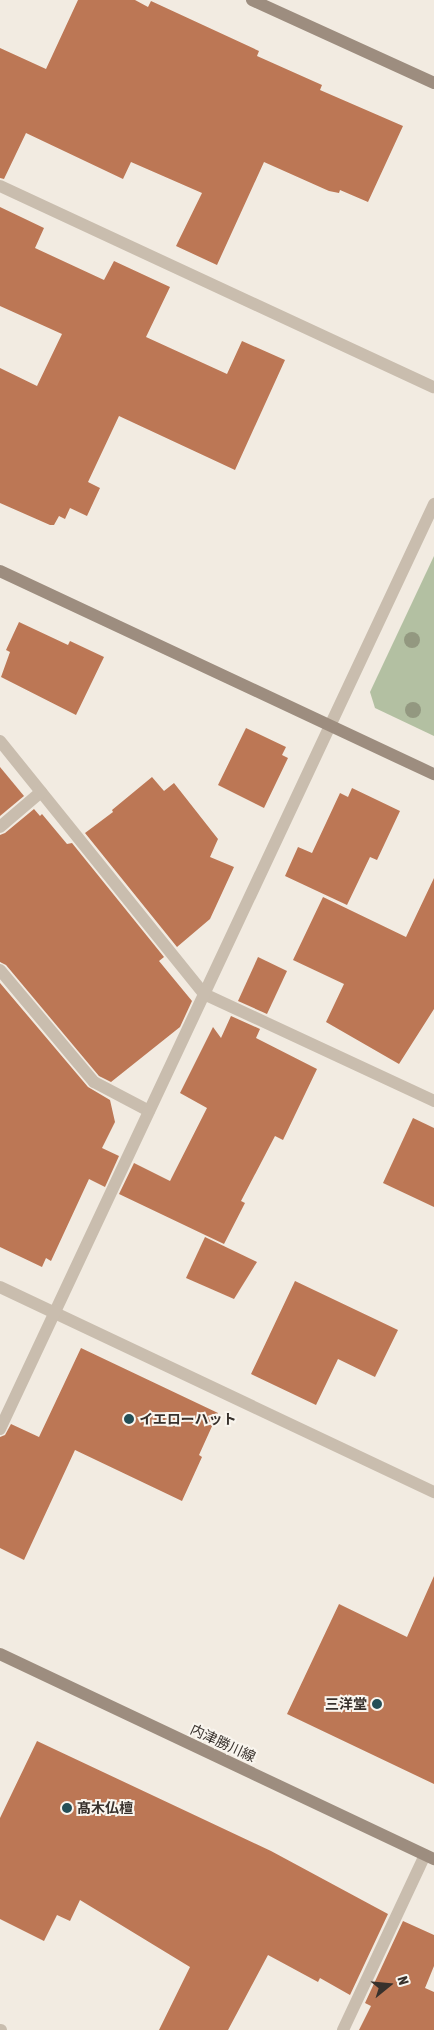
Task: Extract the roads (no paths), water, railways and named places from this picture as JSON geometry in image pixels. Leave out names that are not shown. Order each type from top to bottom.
[{"type":"street","points":[[252,0],[434,82]]},
{"type":"street","points":[[0,186],[434,387]]},
{"type":"street","points":[[0,1429],[434,504]]},
{"type":"street","points":[[0,571],[434,774]]},
{"type":"street","points":[[0,741],[204,994],[434,1101]]},
{"type":"street","points":[[0,827],[41,792]]},
{"type":"street","points":[[0,970],[94,1082],[149,1111]]},
{"type":"street","points":[[0,1287],[434,1492]]},
{"type":"street","name":"内津勝川線","points":[[0,1654],[430,1857]]},
{"type":"street","points":[[343,2030],[430,1857]]},
{"type":"place","name":"イエローハット","points":[[129,1419]]},
{"type":"place","name":"三洋堂","points":[[377,1704]]},
{"type":"place","name":"髙木仏檀","points":[[67,1808]]}]
